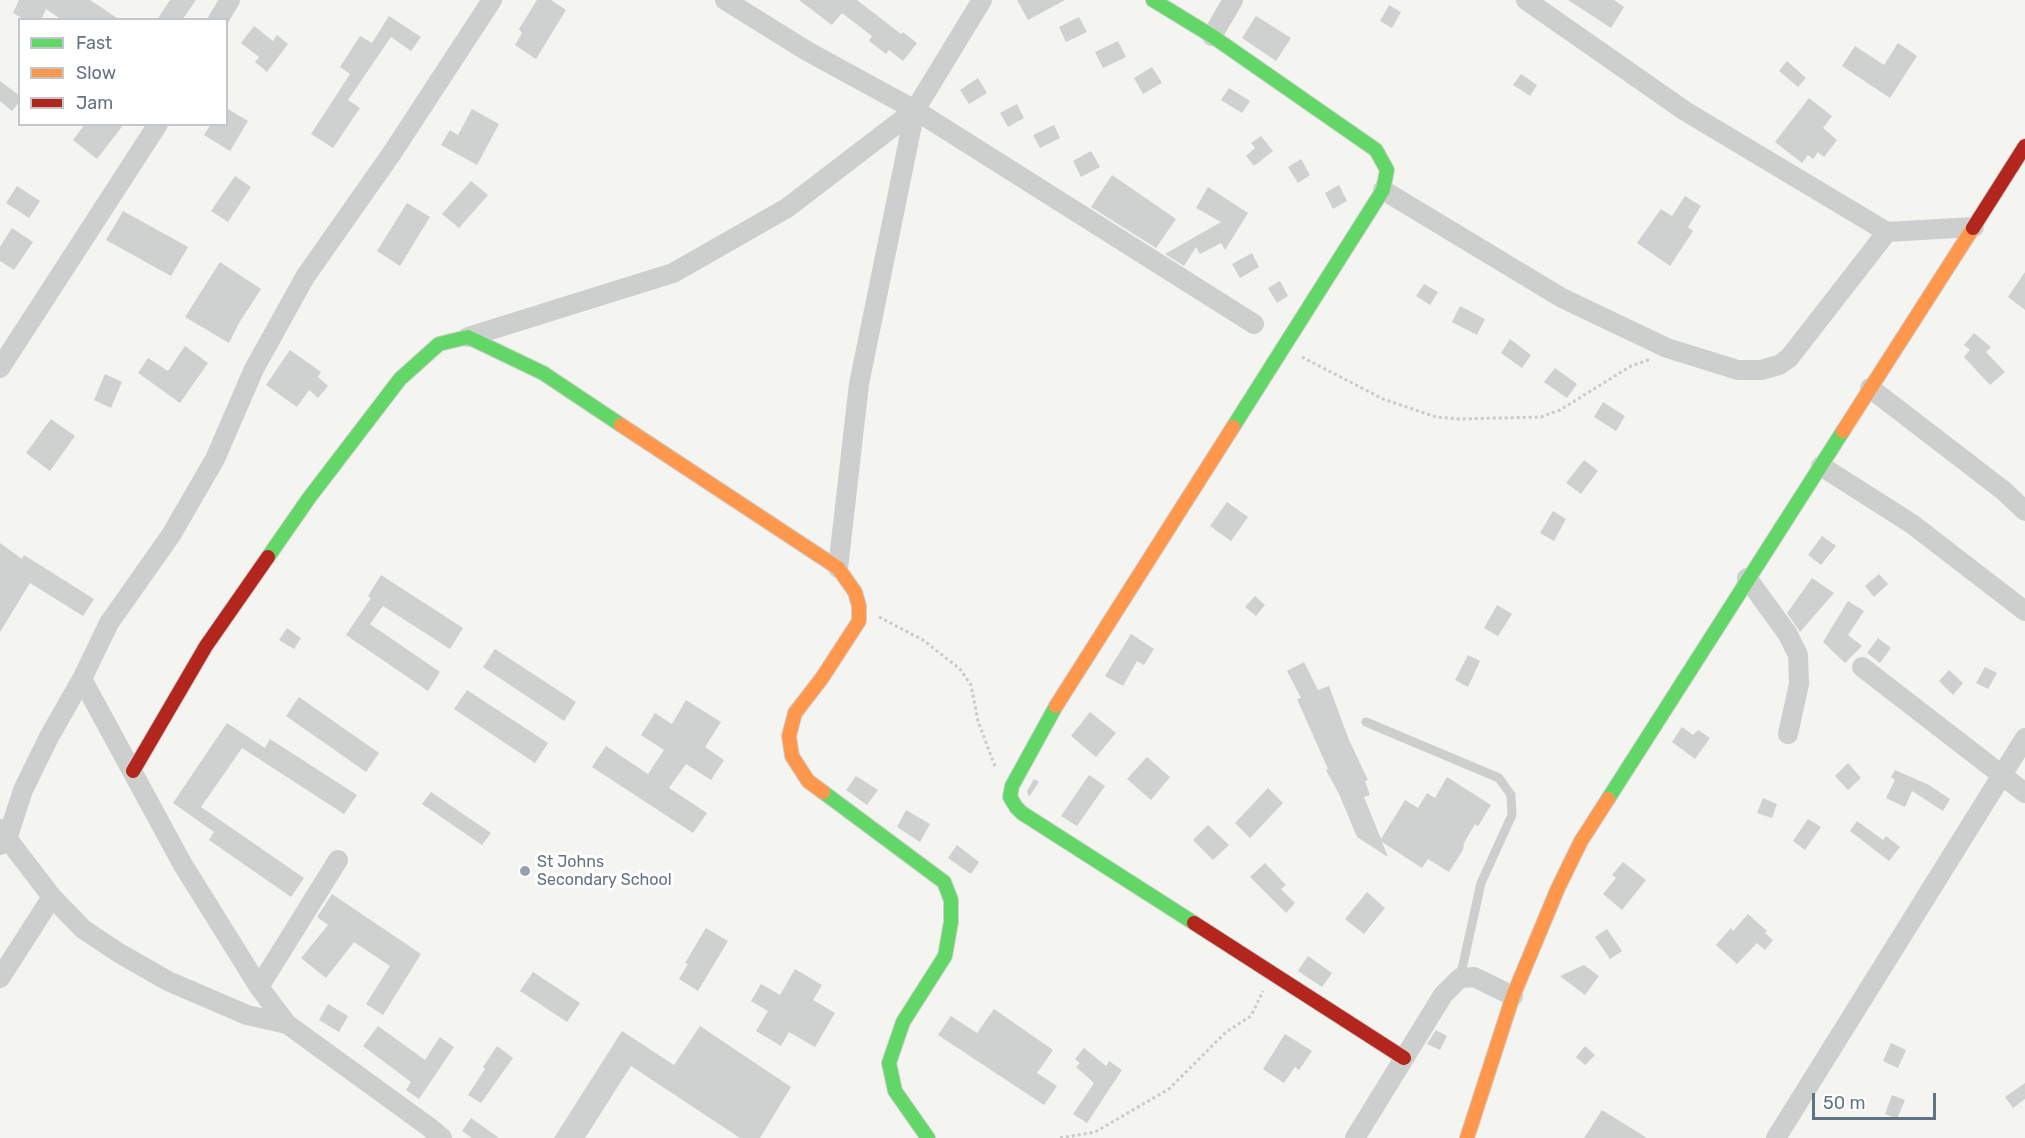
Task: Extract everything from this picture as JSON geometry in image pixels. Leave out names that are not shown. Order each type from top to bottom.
[{"type":"street","points":[[219,18],[230,0]]},
{"type":"street","points":[[287,1024],[247,1015],[168,981],[119,953],[83,929],[52,897],[3,837],[23,790],[109,623],[171,534],[215,459],[254,369],[305,276],[392,153],[492,0]]},
{"type":"street","points":[[725,0],[807,51],[915,110],[1254,324]]},
{"type":"street","points":[[838,568],[859,384],[915,110],[982,0]]},
{"type":"street","points":[[1153,0],[1212,36],[1376,150],[1387,170],[1383,190],[1067,686],[1012,786],[1010,797],[1022,813],[1404,1059]]},
{"type":"street","points":[[1212,36],[1233,0]]},
{"type":"street","points":[[1526,0],[1685,111],[1887,232],[1974,227]]},
{"type":"street","points":[[132,771],[206,646],[309,498],[400,379],[439,344],[673,273],[787,208],[915,110]]},
{"type":"street","points":[[0,368],[157,126]]},
{"type":"street","points":[[1467,1138],[1513,996],[1558,888],[1581,841],[2025,146]]},
{"type":"street","points":[[1383,190],[1562,298],[1668,348],[1738,370],[1761,370],[1779,365],[1789,358],[1887,232]]},
{"type":"street","points":[[468,337],[543,373],[838,568],[855,592],[859,606],[859,621],[822,678],[795,713],[789,736],[792,756],[808,782],[944,882],[951,900],[951,922],[945,956],[903,1022],[889,1063],[895,1091],[928,1138]]},
{"type":"street","points":[[1869,388],[2004,491],[2025,511]]},
{"type":"street","points":[[1821,466],[1912,524],[2025,610]]},
{"type":"street","points":[[1747,578],[1787,633],[1798,655],[1799,684],[1788,734]]},
{"type":"street","points":[[1862,667],[2025,793]]},
{"type":"street","points":[[82,679],[183,865],[259,987],[287,1024],[429,1126],[441,1138]]},
{"type":"street","points":[[1776,1138],[2025,738]]},
{"type":"street","points":[[259,987],[338,860]]},
{"type":"street","points":[[0,978],[52,897]]},
{"type":"street","points":[[1355,1138],[1443,995],[1460,978],[1474,977],[1513,996]]},
{"type":"lane","points":[[1366,722],[1499,778],[1511,795],[1512,815],[1481,883],[1460,978]]},
{"type":"path","points":[[1284,348],[1383,399],[1436,417],[1459,419],[1541,417],[1560,410],[1631,366],[1648,361],[1668,348]]},
{"type":"path","points":[[859,606],[923,640],[960,669],[971,686],[978,721],[996,769],[1010,797]]},
{"type":"path","points":[[1060,1138],[1095,1132],[1169,1089],[1226,1032],[1251,1016],[1270,974]]},
{"type":"building","points":[[19,0],[90,0],[117,18],[59,18],[46,9],[42,18],[22,18],[13,13]]},
{"type":"building","points":[[170,0],[196,0],[183,18],[158,18]]},
{"type":"building","points":[[537,0],[551,0],[566,10],[536,59],[515,45],[522,33],[519,29]]},
{"type":"building","points":[[799,0],[857,0],[901,34],[903,32],[917,43],[903,61],[889,50],[886,54],[869,41],[872,36],[842,13],[832,25]]},
{"type":"building","points":[[1017,0],[1065,0],[1028,20]]},
{"type":"building","points":[[1568,0],[1614,0],[1624,7],[1611,28]]},
{"type":"building","points":[[1389,5],[1401,12],[1392,28],[1380,21]]},
{"type":"building","points":[[389,16],[421,37],[411,51],[391,37],[348,100],[360,108],[333,148],[311,134],[350,74],[340,67],[360,36],[372,43]]},
{"type":"building","points":[[1256,16],[1291,38],[1276,61],[1242,38]]},
{"type":"building","points":[[1079,17],[1087,32],[1066,42],[1059,27]]},
{"type":"building","points":[[254,26],[273,41],[277,35],[288,44],[267,72],[255,62],[259,57],[241,43]]},
{"type":"building","points":[[1118,41],[1126,57],[1103,68],[1095,52]]},
{"type":"building","points":[[1898,43],[1917,56],[1890,98],[1842,66],[1855,46],[1884,65]]},
{"type":"building","points":[[1787,61],[1806,78],[1798,87],[1779,71]]},
{"type":"building","points":[[1152,67],[1162,83],[1143,94],[1134,78]]},
{"type":"building","points":[[1521,74],[1537,85],[1530,96],[1513,85]]},
{"type":"building","points":[[978,78],[987,93],[969,104],[960,90]]},
{"type":"building","points":[[0,81],[18,94],[18,104],[12,111],[0,101]]},
{"type":"building","points":[[1229,88],[1250,101],[1242,113],[1221,100]]},
{"type":"building","points":[[1809,98],[1832,116],[1823,128],[1837,140],[1824,157],[1818,152],[1813,159],[1808,155],[1802,163],[1775,142]]},
{"type":"building","points":[[1017,104],[1024,118],[1008,127],[1000,113]]},
{"type":"building","points":[[228,109],[248,121],[230,151],[204,135],[210,126],[228,126]]},
{"type":"building","points":[[472,109],[499,124],[477,165],[441,145],[450,130],[458,135]]},
{"type":"building","points":[[1054,125],[1060,138],[1040,148],[1033,135]]},
{"type":"building","points":[[84,126],[122,126],[97,159],[73,140]]},
{"type":"building","points":[[1261,136],[1273,151],[1254,166],[1246,156],[1255,148],[1251,143]]},
{"type":"building","points":[[1091,151],[1100,167],[1081,177],[1073,161]]},
{"type":"building","points":[[1301,159],[1310,175],[1298,183],[1288,167]]},
{"type":"building","points":[[1112,175],[1176,219],[1156,248],[1091,207]]},
{"type":"building","points":[[235,176],[251,187],[228,222],[211,211]]},
{"type":"building","points":[[471,181],[488,195],[459,228],[442,214]]},
{"type":"building","points":[[1339,185],[1347,201],[1333,209],[1325,193]]},
{"type":"building","points":[[17,186],[40,201],[29,218],[6,203]]},
{"type":"building","points":[[1208,187],[1248,213],[1225,250],[1221,243],[1200,254],[1196,247],[1184,266],[1165,254],[1221,222],[1196,208]]},
{"type":"building","points":[[1685,196],[1701,206],[1688,227],[1693,231],[1670,266],[1637,243],[1661,209],[1672,216]]},
{"type":"building","points":[[407,203],[430,217],[400,266],[377,251]]},
{"type":"building","points":[[123,211],[188,247],[171,276],[106,240]]},
{"type":"building","points":[[12,228],[33,242],[14,270],[0,261],[0,247]]},
{"type":"building","points":[[1252,253],[1259,267],[1240,278],[1232,264]]},
{"type":"building","points":[[220,262],[261,289],[229,343],[185,317]]},
{"type":"building","points":[[2025,272],[2025,310],[2008,297]]},
{"type":"building","points":[[1280,281],[1288,296],[1277,303],[1268,288]]},
{"type":"building","points":[[1424,284],[1438,292],[1430,305],[1416,296]]},
{"type":"building","points":[[1460,306],[1485,319],[1477,335],[1452,322]]},
{"type":"building","points":[[1974,333],[1991,347],[1986,352],[2005,372],[1990,385],[1964,357],[1970,350],[1964,345]]},
{"type":"building","points":[[1510,339],[1531,355],[1522,368],[1501,353]]},
{"type":"building","points":[[185,346],[208,363],[180,403],[138,373],[148,358],[168,371]]},
{"type":"building","points":[[290,350],[321,372],[318,377],[328,386],[318,398],[309,390],[297,407],[266,385]]},
{"type":"building","points":[[1555,368],[1577,384],[1567,398],[1544,382]]},
{"type":"building","points":[[105,374],[122,382],[111,408],[94,400]]},
{"type":"building","points":[[1603,402],[1625,416],[1616,431],[1594,417]]},
{"type":"building","points":[[51,419],[75,436],[50,471],[26,453]]},
{"type":"building","points":[[1584,460],[1598,471],[1581,494],[1566,483]]},
{"type":"building","points":[[1227,502],[1248,517],[1231,541],[1210,526]]},
{"type":"building","points":[[1553,511],[1566,519],[1554,541],[1540,533]]},
{"type":"building","points":[[1822,536],[1836,546],[1821,565],[1808,555]]},
{"type":"building","points":[[0,543],[22,559],[24,555],[94,599],[83,616],[30,583],[0,632]]},
{"type":"building","points":[[1879,574],[1888,584],[1874,597],[1865,586]]},
{"type":"building","points":[[381,575],[463,628],[450,649],[383,606],[370,624],[440,672],[428,691],[346,635],[371,598],[368,596]]},
{"type":"building","points":[[1812,578],[1834,593],[1800,632],[1787,613]]},
{"type":"building","points":[[1255,596],[1265,605],[1256,616],[1245,607]]},
{"type":"building","points":[[1848,601],[1864,611],[1848,635],[1862,646],[1845,663],[1823,642]]},
{"type":"building","points":[[1497,605],[1512,614],[1498,636],[1484,628]]},
{"type":"building","points":[[287,628],[301,638],[294,649],[279,640]]},
{"type":"building","points":[[1131,634],[1154,649],[1144,665],[1137,661],[1123,686],[1105,676]]},
{"type":"building","points":[[1878,638],[1891,648],[1880,663],[1867,653]]},
{"type":"building","points":[[495,649],[576,702],[564,721],[483,667]]},
{"type":"building","points":[[1468,655],[1480,661],[1468,687],[1455,680]]},
{"type":"building","points":[[1304,662],[1318,690],[1329,686],[1349,740],[1368,780],[1365,781],[1370,795],[1364,797],[1381,839],[1405,800],[1418,808],[1427,793],[1435,798],[1447,777],[1491,805],[1478,826],[1475,824],[1464,843],[1463,850],[1449,872],[1428,859],[1422,868],[1382,842],[1388,857],[1357,837],[1326,770],[1328,769],[1297,699],[1301,698],[1287,671]]},
{"type":"building","points":[[1985,667],[1997,673],[1988,689],[1976,683]]},
{"type":"building","points":[[1949,670],[1963,683],[1953,695],[1939,681]]},
{"type":"building","points":[[467,690],[548,743],[535,763],[454,709]]},
{"type":"building","points":[[299,697],[379,753],[366,772],[286,716]]},
{"type":"building","points":[[686,700],[721,722],[705,747],[724,760],[711,780],[686,764],[669,788],[707,813],[693,833],[592,767],[606,746],[648,774],[664,750],[641,735],[655,713],[672,724]]},
{"type":"building","points":[[1090,712],[1116,733],[1096,757],[1071,736]]},
{"type":"building","points":[[227,723],[265,748],[270,739],[357,795],[344,814],[242,748],[201,807],[304,878],[291,897],[209,840],[214,832],[173,803]]},
{"type":"building","points":[[1682,727],[1693,735],[1698,730],[1710,738],[1695,759],[1672,742]]},
{"type":"building","points":[[1147,757],[1170,777],[1151,800],[1127,779]]},
{"type":"building","points":[[1848,763],[1861,778],[1848,790],[1835,776]]},
{"type":"building","points":[[1895,770],[1929,785],[1950,799],[1943,811],[1912,791],[1905,807],[1886,798],[1895,780],[1891,777]]},
{"type":"building","points":[[1089,775],[1105,786],[1077,826],[1061,816]]},
{"type":"building","points":[[856,776],[878,790],[867,805],[846,790]]},
{"type":"building","points":[[1034,779],[1039,782],[1029,797],[1027,791]]},
{"type":"building","points":[[1268,788],[1283,803],[1250,838],[1235,823]]},
{"type":"building","points":[[431,792],[491,833],[482,845],[422,804]]},
{"type":"building","points":[[1763,798],[1777,804],[1772,818],[1757,813]]},
{"type":"building","points":[[906,810],[930,824],[920,842],[897,827]]},
{"type":"building","points":[[1808,819],[1821,827],[1805,850],[1793,841]]},
{"type":"building","points":[[1857,821],[1883,840],[1886,836],[1900,847],[1889,861],[1850,831]]},
{"type":"building","points":[[1208,825],[1229,845],[1213,860],[1193,840]]},
{"type":"building","points":[[957,845],[979,862],[971,874],[948,858]]},
{"type":"building","points":[[1623,862],[1646,880],[1622,910],[1603,894],[1616,878],[1612,875]]},
{"type":"building","points":[[1265,863],[1286,885],[1281,889],[1295,903],[1286,913],[1250,877]]},
{"type":"building","points":[[1367,892],[1385,908],[1364,934],[1345,919]]},
{"type":"building","points":[[332,894],[421,954],[383,1015],[366,1004],[390,966],[354,942],[326,978],[301,958],[328,925],[317,917]]},
{"type":"building","points":[[1748,914],[1767,931],[1765,933],[1773,940],[1765,950],[1757,943],[1737,964],[1716,945]]},
{"type":"building","points":[[706,928],[728,941],[698,991],[679,979],[688,964],[685,963]]},
{"type":"building","points":[[1607,929],[1622,951],[1610,959],[1595,937]]},
{"type":"building","points":[[1308,956],[1332,973],[1322,987],[1298,971]]},
{"type":"building","points":[[1584,965],[1599,976],[1585,995],[1560,976]]},
{"type":"building","points":[[795,969],[822,985],[813,1000],[835,1013],[815,1047],[789,1032],[781,1046],[756,1031],[768,1011],[751,1001],[761,984],[780,995]]},
{"type":"building","points":[[533,972],[580,1003],[567,1022],[520,991]]},
{"type":"building","points":[[328,1004],[348,1016],[339,1032],[319,1020]]},
{"type":"building","points":[[994,1009],[1053,1050],[1037,1073],[1057,1086],[1044,1105],[938,1035],[951,1016],[977,1033]]},
{"type":"building","points":[[378,1026],[425,1060],[440,1037],[454,1047],[419,1099],[406,1090],[411,1082],[363,1046]]},
{"type":"building","points":[[700,1026],[791,1087],[760,1138],[740,1138],[631,1066],[585,1138],[554,1138],[622,1031],[674,1065]]},
{"type":"building","points":[[1436,1030],[1447,1036],[1440,1050],[1427,1044]]},
{"type":"building","points":[[1285,1034],[1312,1051],[1299,1070],[1295,1067],[1284,1083],[1263,1069]]},
{"type":"building","points":[[1891,1043],[1906,1050],[1898,1068],[1883,1061]]},
{"type":"building","points":[[497,1046],[513,1058],[481,1103],[468,1095]]},
{"type":"building","points":[[1585,1046],[1595,1055],[1585,1065],[1576,1057]]},
{"type":"building","points":[[1084,1048],[1106,1066],[1109,1061],[1122,1070],[1087,1123],[1073,1114],[1094,1083],[1076,1067],[1080,1063],[1075,1059]]},
{"type":"building","points":[[2025,1083],[2025,1099],[2013,1108],[2005,1097]]},
{"type":"building","points":[[1892,1095],[1905,1100],[1897,1119],[1885,1114]]},
{"type":"building","points":[[1602,1110],[1647,1138],[1584,1138]]},
{"type":"building","points":[[471,1118],[499,1138],[472,1138],[462,1131]]},
{"type":"traffic: fast","points":[[1153,0],[1212,36],[1376,150],[1387,170],[1383,190],[1233,427]]},
{"type":"traffic: fast","points":[[268,557],[309,498],[400,379],[439,344],[468,337],[543,373],[621,425]]},
{"type":"traffic: fast","points":[[1608,799],[1843,431]]},
{"type":"traffic: fast","points":[[1056,706],[1012,786],[1010,797],[1016,807],[1194,923]]},
{"type":"traffic: fast","points":[[823,792],[944,882],[951,900],[951,922],[945,956],[903,1022],[889,1063],[895,1091],[928,1138]]},
{"type":"traffic: slow","points":[[1843,431],[1973,228]]},
{"type":"traffic: slow","points":[[621,425],[838,568],[855,592],[859,606],[859,621],[822,678],[795,713],[789,736],[792,756],[808,781],[823,792]]},
{"type":"traffic: slow","points":[[1056,706],[1233,427]]},
{"type":"traffic: slow","points":[[1467,1138],[1513,996],[1558,888],[1581,841],[1608,799]]},
{"type":"traffic: jam","points":[[1973,228],[2025,146]]},
{"type":"traffic: jam","points":[[133,771],[206,646],[268,557]]},
{"type":"traffic: jam","points":[[1194,923],[1404,1058]]},
{"type":"place","name":"St Johns Secondary School","points":[[525,871]]}]
